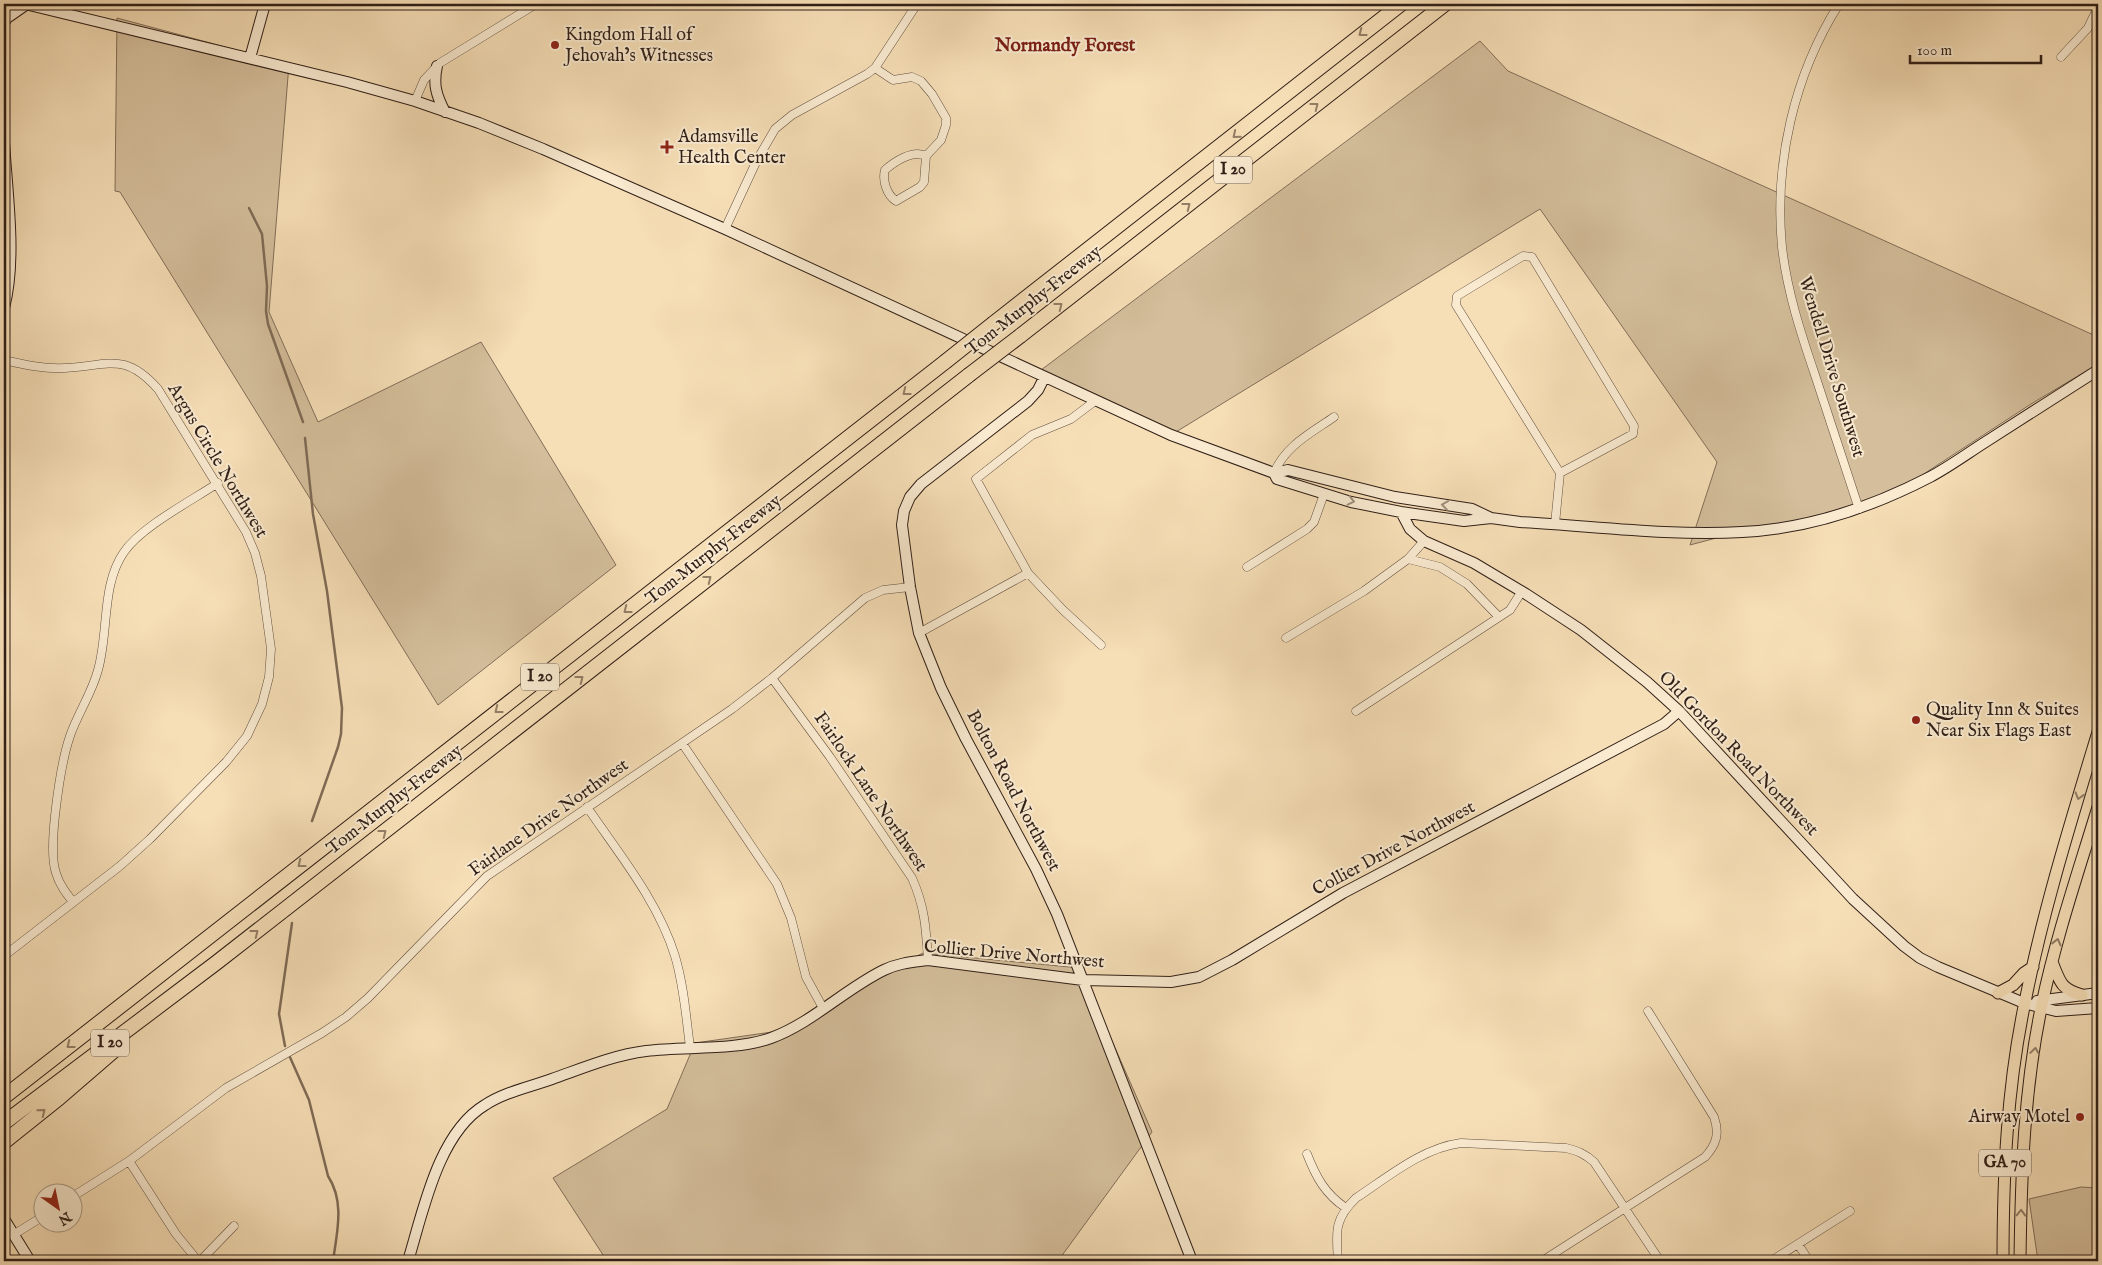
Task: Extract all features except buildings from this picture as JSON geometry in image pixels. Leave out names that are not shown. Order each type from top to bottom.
[{"type":"highway","name":"Tom Murphy Freeway","points":[[4,1097],[1401,4]]},
{"type":"highway","name":"Tom Murphy Freeway","points":[[4,1123],[216,963],[1445,4]]},
{"type":"highway","points":[[4,1142],[59,1098],[216,963]]},
{"type":"main road","points":[[4,23],[7,18],[26,4],[250,58],[415,102],[543,149],[725,229],[1044,378],[1171,435],[1274,473],[1288,470],[1395,498],[1472,508],[1491,518]]},
{"type":"main road","points":[[250,58],[265,4]]},
{"type":"main road","points":[[437,66],[434,80],[435,88],[444,112]]},
{"type":"main road","points":[[4,142],[10,253],[9,278],[4,308]]},
{"type":"main road","points":[[1274,473],[1277,479],[1351,502],[1401,512],[1464,521],[1491,518],[1555,524],[1705,533],[1784,528],[1822,520],[1859,509],[1896,494],[1932,476],[2098,370]]},
{"type":"main road","name":"Bolton Road Northwest","points":[[1044,378],[1038,390],[1028,401],[921,484],[910,497],[904,511],[902,525],[910,587],[920,633],[941,688],[966,739],[1036,869],[1083,980],[1192,1261]]},
{"type":"main road","name":"Old Gordon Road Northwest","points":[[1401,512],[1410,529],[1424,540],[1474,563],[1522,591],[1615,656],[1679,711],[1853,899],[1904,946],[1938,968],[2024,1003],[2042,1003],[2056,1011],[2098,1008]]},
{"type":"main road","name":"Collier Drive Northwest","points":[[408,1261],[437,1171],[458,1131],[474,1112],[499,1097],[609,1059],[645,1051],[735,1044],[769,1038],[791,1029],[885,969],[906,962],[928,960],[1083,980],[1171,982],[1199,977],[1232,960],[1343,893],[1664,724],[1679,711]]},
{"type":"main road","name":"GA 70","points":[[2003,1261],[2006,1154],[2011,1094],[2024,1003],[2060,860],[2098,732]]},
{"type":"main road","name":"GA 70","points":[[2020,1261],[2024,1152],[2029,1092],[2042,1003],[2058,937],[2098,807]]},
{"type":"main road","points":[[2052,962],[2062,984],[2068,991],[2082,995]]},
{"type":"main road","points":[[1998,993],[2013,985],[2024,973],[2033,967]]},
{"type":"main road","points":[[2042,1003],[2098,993]]},
{"type":"main road","points":[[4,1219],[30,1261]]},
{"type":"street","points":[[415,102],[424,80],[437,66],[536,4]]},
{"type":"street","points":[[725,229],[757,160],[775,129],[792,115],[875,68],[917,4]]},
{"type":"street","name":"Wendell Drive Southwest","points":[[1839,4],[1810,62],[1793,113],[1784,153],[1780,200],[1782,248],[1789,286],[1802,335],[1859,509]]},
{"type":"street","points":[[2061,57],[2088,28],[2098,7]]},
{"type":"street","points":[[875,68],[893,80],[912,76],[921,81],[932,94],[946,118],[946,127],[941,140],[926,156],[924,182],[920,187],[896,201],[891,198],[884,176],[885,170],[896,162],[913,155],[921,154],[926,156]]},
{"type":"street","points":[[1555,524],[1560,473],[1456,305],[1457,296],[1523,256],[1532,257],[1634,426],[1633,434],[1560,473]]},
{"type":"street","name":"Argus Circle Northwest","points":[[4,360],[42,368],[67,368],[108,362],[123,364],[138,370],[148,378],[158,389],[218,483],[246,532],[261,576],[271,649],[269,677],[262,704],[247,736],[226,762],[150,839],[4,956]]},
{"type":"street","points":[[1094,401],[1071,419],[1032,436],[976,479],[1028,573],[1101,645]]},
{"type":"street","points":[[1274,473],[1286,452],[1334,418]]},
{"type":"street","points":[[73,902],[61,886],[55,873],[52,859],[52,842],[64,757],[71,734],[98,669],[114,572],[124,553],[139,535],[218,483]]},
{"type":"street","points":[[1247,568],[1307,529],[1314,522],[1324,494]]},
{"type":"street","points":[[1286,638],[1364,591],[1408,559],[1424,540]]},
{"type":"street","points":[[1408,559],[1440,567],[1467,584],[1499,617]]},
{"type":"street","points":[[920,633],[1028,573]]},
{"type":"street","name":"Fairlane Drive Northwest","points":[[82,1191],[129,1161],[226,1088],[322,1033],[346,1017],[368,998],[486,876],[682,743],[772,678],[865,598],[883,590],[910,587]]},
{"type":"street","points":[[1356,711],[1510,610],[1522,591]]},
{"type":"street","name":"Fairlock Lane Northwest","points":[[772,678],[830,757],[912,878],[920,895],[925,914],[928,960]]},
{"type":"street","points":[[682,743],[776,884],[791,918],[806,977],[823,1008]]},
{"type":"street","points":[[587,807],[646,893],[666,931],[681,981],[690,1047]]},
{"type":"street","points":[[1542,1261],[1705,1157],[1713,1149],[1717,1138],[1717,1127],[1714,1117],[1648,1011]]},
{"type":"street","points":[[1338,1261],[1336,1234],[1339,1220],[1346,1208],[1356,1198],[1429,1151],[1445,1145],[1461,1143],[1566,1148],[1578,1151],[1594,1162],[1660,1261]]},
{"type":"street","points":[[1307,1154],[1314,1174],[1324,1189],[1333,1199],[1346,1208]]},
{"type":"street","points":[[129,1161],[176,1234],[199,1261],[234,1226]]},
{"type":"street","points":[[1771,1261],[1850,1211]]},
{"type":"street","points":[[14,1235],[32,1223]]},
{"type":"street","points":[[1798,1244],[1809,1261]]},
{"type":"shaded area","points":[[117,18],[289,64],[269,312],[318,422],[481,342],[616,565],[438,705],[120,192],[115,191]]},
{"type":"shaded area","points":[[1480,41],[1508,71],[2098,337],[2098,364],[2031,404],[1916,479],[1831,518],[1735,533],[1690,545],[1717,462],[1540,209],[1171,435],[1033,376]]},
{"type":"shaded area","points":[[923,953],[1080,968],[1152,1132],[1058,1261],[607,1261],[553,1178],[667,1109],[695,1043],[786,1030],[839,996]]},
{"type":"shaded area","points":[[2081,1187],[2098,1188],[2098,1261],[2038,1261],[2029,1199]]},
{"type":"waterway","points":[[249,208],[262,234],[267,286],[266,311],[268,324],[303,422]]},
{"type":"waterway","points":[[305,438],[313,514],[327,591],[342,708],[341,734],[338,747],[312,821]]},
{"type":"waterway","points":[[285,1046],[279,1014],[292,923]]},
{"type":"waterway","points":[[289,1055],[309,1100],[328,1176],[337,1196],[338,1228],[333,1261]]},
{"type":"place","name":"Kingdom Hall of Jehovah’s Witnesses","points":[[555,45]]},
{"type":"place","name":"Adamsville Health Center","points":[[667,147]]},
{"type":"place","name":"Quality Inn & Suites Near Six Flags East","points":[[1916,720]]},
{"type":"place","name":"Airway Motel","points":[[2080,1117]]},
{"type":"district","name":"Normandy Forest","points":[[1065,46]]}]
